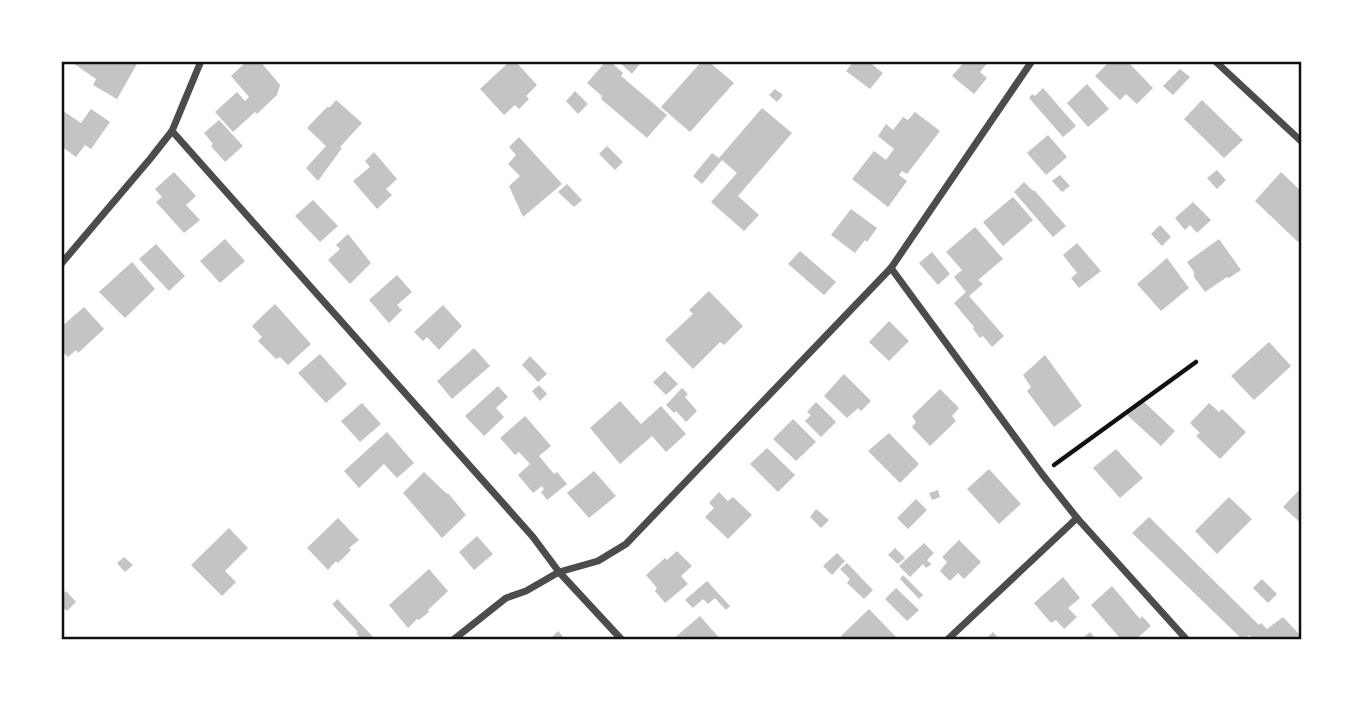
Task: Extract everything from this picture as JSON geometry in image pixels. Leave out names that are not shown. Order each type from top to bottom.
[{"type":"street","points":[[61,264],[172,131],[201,61]]},
{"type":"street","points":[[453,640],[506,598],[526,591],[559,572],[598,561],[626,544],[891,268],[1032,61]]},
{"type":"street","points":[[1215,61],[1302,142]]},
{"type":"street","points":[[172,131],[533,537],[559,572],[622,640]]},
{"type":"street","points":[[891,268],[1077,518],[1187,640]]},
{"type":"street","points":[[947,640],[1077,518]]},
{"type":"path","points":[[1042,474],[1196,362]]},
{"type":"building","points":[[70,61],[138,62],[117,99],[93,85],[96,79]]},
{"type":"building","points":[[247,61],[260,61],[280,85],[277,95],[233,132],[215,112],[237,92],[245,101],[249,97],[231,76]]},
{"type":"building","points":[[510,61],[515,61],[537,85],[526,96],[529,99],[519,109],[515,105],[504,115],[480,89]]},
{"type":"building","points":[[606,61],[610,61],[623,73],[621,76],[667,115],[647,138],[601,99],[602,96],[587,83]]},
{"type":"building","points":[[618,61],[642,61],[632,74]]},
{"type":"building","points":[[702,61],[708,61],[734,83],[690,132],[661,107]]},
{"type":"building","points":[[854,61],[868,61],[883,73],[870,89],[846,71]]},
{"type":"building","points":[[965,61],[989,61],[980,72],[987,78],[974,94],[952,76]]},
{"type":"building","points":[[1110,61],[1127,61],[1153,88],[1137,104],[1126,94],[1120,100],[1095,76]]},
{"type":"building","points":[[1180,69],[1190,77],[1173,95],[1163,86]]},
{"type":"building","points":[[1087,84],[1109,109],[1088,127],[1067,103]]},
{"type":"building","points":[[1043,88],[1076,126],[1063,137],[1029,98]]},
{"type":"building","points":[[775,89],[783,95],[777,102],[769,95]]},
{"type":"building","points":[[575,91],[588,104],[578,114],[566,101]]},
{"type":"building","points":[[336,100],[362,123],[340,147],[342,148],[318,181],[306,168],[326,146],[307,128]]},
{"type":"building","points":[[1202,100],[1243,140],[1224,158],[1184,119]]},
{"type":"building","points":[[762,108],[792,133],[738,196],[759,215],[744,231],[711,202],[737,173],[722,160],[702,184],[693,176],[712,153],[719,158]]},
{"type":"building","points":[[91,109],[110,122],[91,149],[85,145],[76,157],[61,146],[61,113],[63,111],[81,123]]},
{"type":"building","points":[[915,112],[940,131],[907,174],[902,171],[899,175],[907,181],[888,207],[852,179],[874,151],[886,160],[894,149],[878,136],[886,124],[893,130],[903,117],[908,120]]},
{"type":"building","points":[[219,120],[243,146],[225,162],[204,133]]},
{"type":"building","points":[[1048,135],[1067,157],[1046,175],[1027,153]]},
{"type":"building","points":[[519,137],[562,184],[523,217],[509,186],[520,176],[508,164],[516,155],[509,147]]},
{"type":"building","points":[[607,146],[623,162],[615,170],[599,154]]},
{"type":"building","points":[[374,152],[397,179],[386,189],[392,195],[377,209],[353,181],[370,167],[365,161]]},
{"type":"building","points":[[1217,170],[1226,180],[1217,189],[1207,178]]},
{"type":"building","points":[[174,172],[196,196],[186,205],[200,220],[184,233],[156,202],[162,197],[155,189]]},
{"type":"building","points":[[1281,172],[1302,192],[1302,239],[1298,242],[1255,201]]},
{"type":"building","points":[[1060,175],[1070,186],[1062,192],[1052,181]]},
{"type":"building","points":[[1024,182],[1066,226],[1053,237],[1014,192]]},
{"type":"building","points":[[567,184],[582,200],[574,207],[558,192]]},
{"type":"building","points":[[1013,197],[1033,220],[1003,246],[983,222]]},
{"type":"building","points":[[313,200],[338,226],[320,242],[295,216]]},
{"type":"building","points":[[1193,202],[1211,220],[1197,233],[1190,225],[1185,230],[1175,218]]},
{"type":"building","points":[[851,209],[877,228],[855,253],[831,235]]},
{"type":"building","points":[[1160,225],[1171,237],[1162,246],[1151,234]]},
{"type":"building","points":[[975,227],[1003,259],[978,280],[983,284],[969,296],[1004,336],[992,347],[983,336],[980,338],[954,303],[966,292],[954,277],[962,270],[946,252]]},
{"type":"building","points":[[348,234],[371,263],[350,284],[328,260],[340,249],[336,245]]},
{"type":"building","points":[[225,239],[245,261],[220,283],[200,261]]},
{"type":"building","points":[[1219,239],[1241,270],[1205,292],[1187,262]]},
{"type":"building","points":[[1077,243],[1101,271],[1079,288],[1071,278],[1077,273],[1063,255]]},
{"type":"building","points":[[156,244],[185,276],[169,291],[139,259]]},
{"type":"building","points":[[800,251],[836,282],[824,295],[788,264]]},
{"type":"building","points":[[932,252],[950,274],[938,285],[919,263]]},
{"type":"building","points":[[1167,258],[1189,288],[1161,311],[1137,284]]},
{"type":"building","points":[[132,262],[155,289],[125,318],[99,292]]},
{"type":"building","points":[[397,275],[412,292],[397,305],[402,310],[389,323],[369,300]]},
{"type":"building","points":[[709,291],[743,326],[724,345],[720,342],[693,369],[665,340],[693,314],[689,310]]},
{"type":"building","points":[[275,304],[311,344],[288,365],[280,357],[276,359],[258,341],[262,337],[252,326]]},
{"type":"building","points":[[443,305],[462,326],[439,350],[427,337],[423,341],[414,332]]},
{"type":"building","points":[[84,307],[104,329],[78,353],[76,350],[68,357],[61,350],[61,327]]},
{"type":"building","points":[[889,321],[909,341],[889,361],[869,342]]},
{"type":"building","points":[[1269,342],[1291,366],[1254,400],[1231,376]]},
{"type":"building","points":[[474,348],[490,366],[452,399],[437,381]]},
{"type":"building","points":[[320,354],[347,384],[326,403],[298,373]]},
{"type":"building","points":[[1045,355],[1082,406],[1054,427],[1027,391],[1031,387],[1023,375]]},
{"type":"building","points":[[530,356],[547,374],[538,382],[522,365]]},
{"type":"building","points":[[665,371],[678,384],[666,395],[653,382]]},
{"type":"building","points":[[844,374],[871,401],[861,411],[858,408],[847,418],[824,396]]},
{"type":"building","points":[[539,385],[547,394],[540,401],[532,391]]},
{"type":"building","points":[[498,386],[508,397],[496,408],[504,417],[484,436],[465,416]]},
{"type":"building","points":[[682,388],[688,394],[685,397],[697,411],[686,422],[666,405]]},
{"type":"building","points":[[940,389],[959,408],[952,416],[956,421],[930,446],[912,427],[916,422],[912,416]]},
{"type":"building","points":[[620,401],[641,424],[661,406],[686,434],[666,452],[652,436],[620,464],[590,428]]},
{"type":"building","points":[[816,402],[836,422],[821,437],[805,421],[811,415],[807,412]]},
{"type":"building","points":[[1144,402],[1175,431],[1161,446],[1126,414]]},
{"type":"building","points":[[362,403],[381,424],[360,442],[341,421]]},
{"type":"building","points":[[1209,403],[1219,412],[1222,409],[1246,432],[1220,459],[1196,436],[1200,433],[1190,423]]},
{"type":"building","points":[[525,416],[551,446],[539,456],[554,474],[557,472],[567,484],[547,500],[541,492],[544,489],[542,486],[533,493],[518,475],[530,464],[519,452],[515,455],[500,438]]},
{"type":"building","points":[[793,419],[816,442],[796,461],[773,439]]},
{"type":"building","points":[[387,432],[414,463],[397,478],[384,464],[359,488],[344,471]]},
{"type":"building","points":[[889,433],[919,464],[900,483],[868,451]]},
{"type":"building","points":[[767,448],[795,475],[778,492],[750,464]]},
{"type":"building","points":[[1116,449],[1143,478],[1120,498],[1093,468]]},
{"type":"building","points":[[989,469],[1021,504],[999,524],[967,489]]},
{"type":"building","points":[[594,471],[616,496],[589,518],[567,493]]},
{"type":"building","points":[[424,472],[448,493],[466,515],[442,538],[403,493]]},
{"type":"building","points":[[1302,487],[1302,524],[1283,507]]},
{"type":"building","points":[[938,490],[940,497],[932,500],[929,493]]},
{"type":"building","points":[[719,492],[728,501],[733,497],[752,515],[728,539],[705,517],[714,508],[709,503]]},
{"type":"building","points":[[1229,497],[1252,519],[1217,554],[1195,531]]},
{"type":"building","points":[[916,499],[927,510],[908,529],[897,518]]},
{"type":"building","points":[[816,509],[829,520],[821,528],[810,517]]},
{"type":"building","points":[[1149,517],[1259,625],[1261,623],[1267,629],[1283,617],[1301,636],[1298,640],[1253,640],[1249,635],[1243,640],[1132,533]]},
{"type":"building","points":[[338,518],[359,540],[328,570],[307,548]]},
{"type":"building","points":[[229,528],[248,548],[225,571],[236,582],[222,596],[191,565]]},
{"type":"building","points":[[477,536],[493,554],[474,570],[459,552]]},
{"type":"building","points":[[959,540],[981,562],[964,579],[958,573],[950,581],[940,571],[947,562],[942,557]]},
{"type":"building","points":[[924,543],[934,553],[927,560],[931,564],[926,568],[923,564],[910,577],[899,566]]},
{"type":"building","points":[[895,548],[905,558],[898,564],[888,555]]},
{"type":"building","points":[[677,551],[692,566],[681,576],[688,584],[665,603],[646,575]]},
{"type":"building","points":[[837,553],[845,561],[832,575],[823,566]]},
{"type":"building","points":[[124,557],[133,565],[125,572],[117,563]]},
{"type":"building","points":[[847,563],[873,590],[864,599],[847,583],[850,579],[840,569]]},
{"type":"building","points":[[429,569],[448,591],[429,612],[408,628],[389,605]]},
{"type":"building","points":[[903,575],[923,595],[919,599],[900,579]]},
{"type":"building","points":[[1063,577],[1080,598],[1068,608],[1077,617],[1064,629],[1056,620],[1051,623],[1034,603]]},
{"type":"building","points":[[1262,579],[1277,594],[1268,603],[1253,588]]},
{"type":"building","points":[[707,581],[730,606],[726,610],[715,598],[708,604],[703,599],[693,608],[685,600]]},
{"type":"building","points":[[1112,586],[1140,619],[1142,616],[1151,626],[1135,640],[1115,640],[1119,637],[1091,605]]},
{"type":"building","points":[[896,588],[919,610],[907,621],[885,599]]},
{"type":"building","points":[[66,591],[76,602],[67,611],[61,606],[61,596]]},
{"type":"building","points":[[338,599],[376,640],[362,640],[332,604]]},
{"type":"building","points":[[869,609],[896,640],[845,640],[841,636]]},
{"type":"building","points":[[700,616],[721,640],[672,640]]},
{"type":"building","points":[[558,631],[566,640],[549,640]]},
{"type":"building","points":[[993,632],[1000,640],[985,640]]},
{"type":"building","points":[[1090,632],[1095,638],[1086,640],[1084,637]]}]
